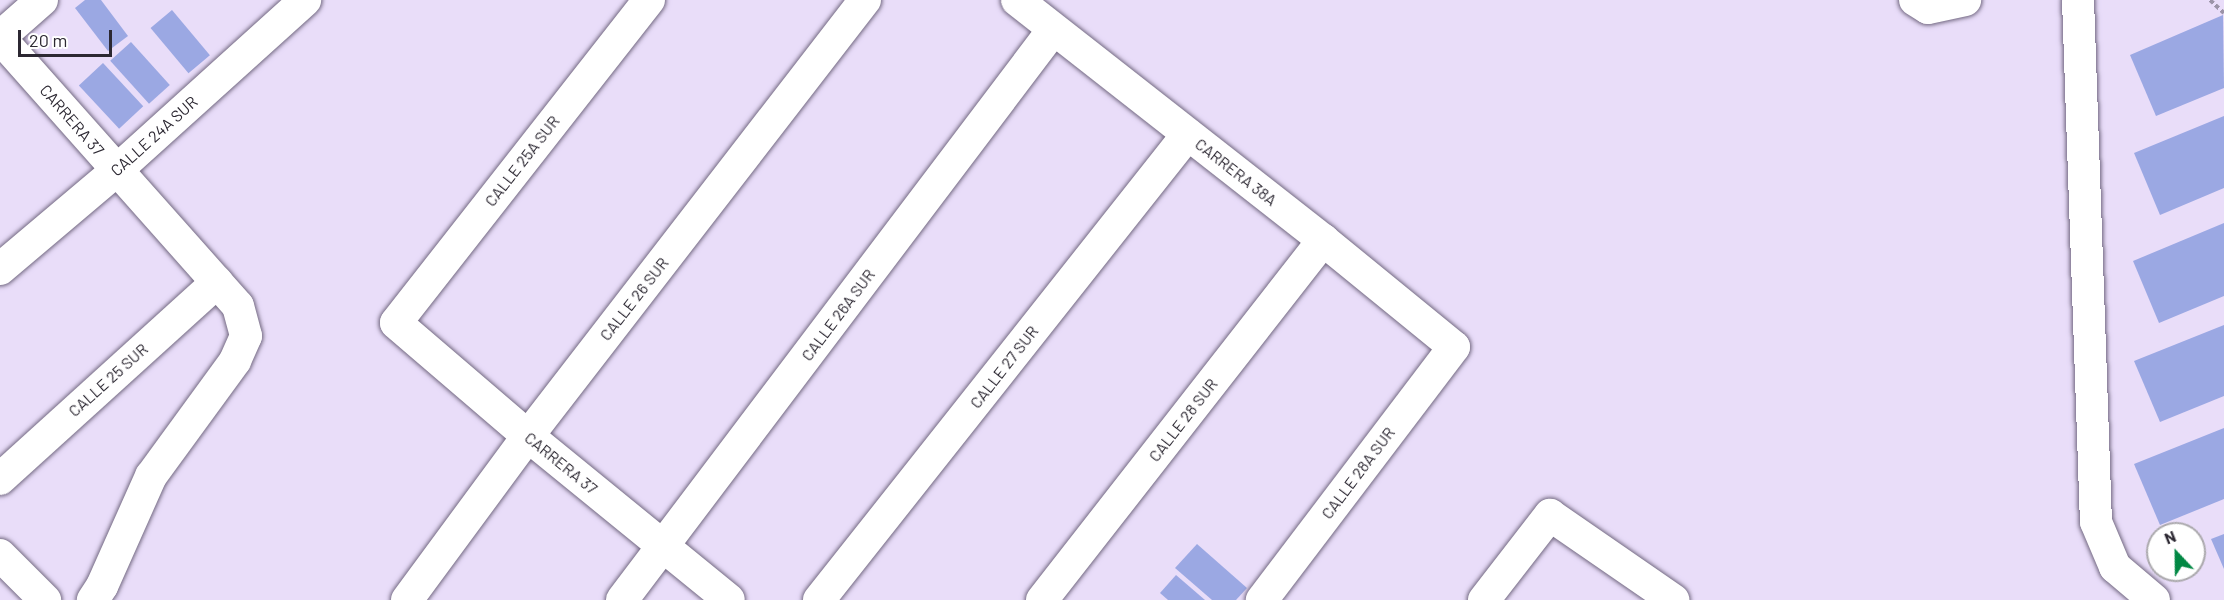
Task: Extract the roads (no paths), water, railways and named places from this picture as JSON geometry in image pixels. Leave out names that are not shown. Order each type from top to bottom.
[{"type":"street","points":[[0,38],[42,0]]},
{"type":"street","name":"CALLE 24A SUR","points":[[0,269],[116,171],[305,0]]},
{"type":"street","name":"CALLE 25A SUR","points":[[396,323],[649,0]]},
{"type":"street","name":"CALLE 26 SUR","points":[[407,600],[528,436],[865,0]]},
{"type":"street","name":"CARRERA 38A","points":[[1017,0],[1323,240],[1454,347]]},
{"type":"street","points":[[1922,4],[1965,0]]},
{"type":"street","points":[[2078,0],[2096,522],[2115,567],[2154,600]]},
{"type":"street","name":"CALLE 26A SUR","points":[[622,600],[1053,30]]},
{"type":"street","name":"CARRERA 37","points":[[0,38],[238,306],[246,336],[235,361],[151,476],[102,586],[93,600]]},
{"type":"street","name":"CALLE 27 SUR","points":[[819,600],[1188,134]]},
{"type":"street","name":"CALLE 28 SUR","points":[[1042,600],[1323,240]]},
{"type":"street","name":"CALLE 25 SUR","points":[[0,479],[217,282]]},
{"type":"street","name":"CARRERA 37","points":[[396,323],[528,436],[729,600]]},
{"type":"street","name":"CALLE 28A SUR","points":[[1262,600],[1454,347]]},
{"type":"street","points":[[1484,600],[1550,515],[1673,600]]},
{"type":"street","points":[[0,555],[45,600]]}]
